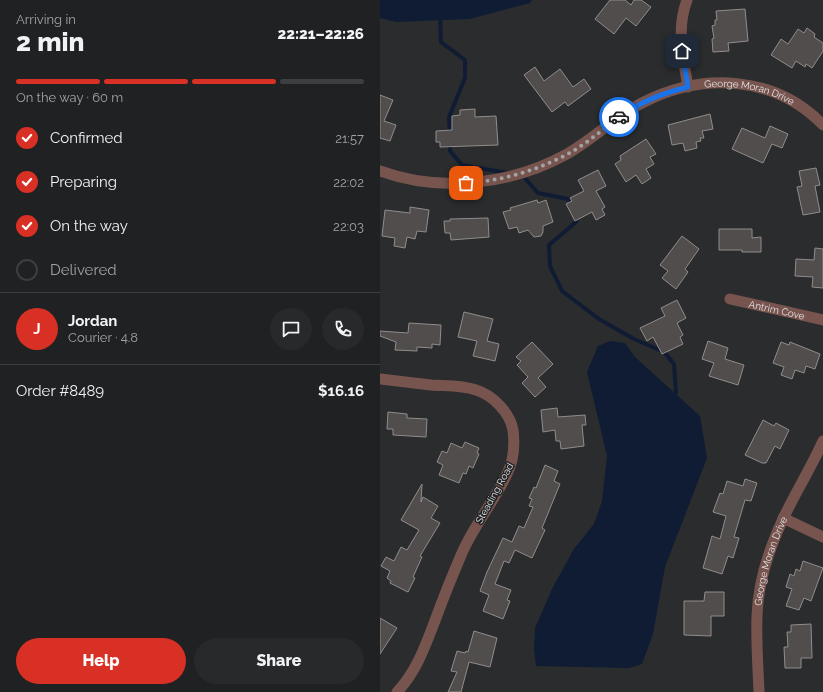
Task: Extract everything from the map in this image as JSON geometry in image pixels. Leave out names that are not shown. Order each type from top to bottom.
[{"type":"street","points":[[687,0],[681,22],[681,41],[688,87]]},
{"type":"street","name":"George Moran Drive","points":[[380,171],[418,181],[451,184],[482,182],[513,176],[567,154],[619,117],[642,103],[665,93],[688,87],[716,83],[744,84],[768,90],[791,100],[813,115],[823,125]]},
{"type":"street","name":"Antrim Cove","points":[[730,299],[823,320]]},
{"type":"street","name":"Steading Road","points":[[380,379],[477,390],[492,398],[504,410],[512,425],[515,442],[514,458],[507,474],[463,550],[424,650],[413,672],[397,692]]},
{"type":"street","name":"George Moran Drive","points":[[759,692],[757,614],[762,579],[772,546],[783,518],[823,441]]},
{"type":"street","points":[[783,518],[823,537]]},
{"type":"water","points":[[380,0],[532,0],[530,3],[470,19],[396,22],[380,18]]},
{"type":"water","points":[[610,341],[625,343],[635,357],[700,416],[707,458],[665,567],[653,634],[642,664],[629,668],[536,666],[534,649],[535,628],[553,587],[574,549],[594,524],[602,501],[607,456],[587,372],[598,346]]},
{"type":"building","points":[[610,0],[625,0],[631,5],[634,0],[641,0],[651,7],[636,26],[626,18],[614,34],[595,19]]},
{"type":"building","points":[[745,9],[748,41],[728,43],[729,51],[713,52],[712,39],[714,38],[712,26],[715,25],[715,20],[717,20],[716,11]]},
{"type":"building","points":[[807,28],[815,34],[814,37],[823,43],[823,51],[812,68],[806,64],[805,67],[796,61],[792,68],[771,55],[781,39],[788,44],[798,29],[804,33]]},
{"type":"building","points":[[535,67],[544,81],[560,69],[573,87],[584,79],[591,89],[568,106],[565,102],[552,112],[524,75]]},
{"type":"building","points":[[380,95],[393,100],[384,121],[396,125],[390,141],[380,138]]},
{"type":"building","points":[[475,109],[475,117],[496,116],[498,145],[440,147],[440,142],[436,142],[436,131],[452,130],[452,116],[460,115],[460,110]]},
{"type":"building","points":[[710,114],[713,129],[702,131],[704,138],[700,138],[701,141],[696,142],[697,148],[685,151],[683,143],[672,145],[668,125]]},
{"type":"building","points":[[770,126],[788,134],[782,148],[772,144],[763,163],[732,149],[742,128],[765,138]]},
{"type":"building","points":[[646,139],[656,154],[650,157],[654,164],[646,169],[651,178],[642,184],[636,175],[626,182],[615,164],[621,160],[620,156]]},
{"type":"building","points":[[816,168],[820,185],[815,186],[820,212],[803,215],[797,187],[802,186],[799,171]]},
{"type":"building","points":[[598,170],[606,186],[596,191],[605,207],[602,209],[605,215],[596,220],[592,212],[575,221],[566,204],[572,201],[570,198],[584,191],[578,180]]},
{"type":"building","points":[[537,200],[538,203],[546,200],[553,222],[543,226],[541,236],[534,237],[528,230],[519,233],[517,227],[509,229],[503,212],[511,210],[510,208]]},
{"type":"building","points":[[410,207],[429,210],[426,232],[417,231],[415,239],[407,237],[405,248],[394,246],[395,238],[382,236],[385,210],[410,213]]},
{"type":"building","points":[[488,218],[489,237],[451,240],[450,233],[445,233],[444,221],[450,221],[450,219]]},
{"type":"building","points":[[719,229],[752,229],[752,238],[761,237],[761,252],[719,250]]},
{"type":"building","points":[[682,236],[699,249],[685,269],[688,272],[676,289],[662,278],[668,271],[660,265]]},
{"type":"building","points":[[815,248],[823,249],[823,288],[812,287],[813,277],[795,276],[796,259],[814,260]]},
{"type":"building","points":[[677,300],[686,318],[677,323],[683,335],[680,337],[683,344],[662,354],[653,337],[647,341],[640,328],[665,316],[661,308]]},
{"type":"building","points":[[464,312],[493,319],[487,341],[499,344],[495,361],[473,356],[477,341],[458,337]]},
{"type":"building","points":[[409,323],[441,325],[440,345],[432,344],[432,348],[417,347],[417,351],[395,350],[396,342],[380,336],[380,331],[408,333]]},
{"type":"building","points":[[708,341],[728,348],[725,359],[744,365],[738,385],[709,376],[714,363],[702,359]]},
{"type":"building","points":[[532,342],[553,364],[538,378],[546,387],[535,397],[522,383],[528,377],[517,365],[521,361],[516,357]]},
{"type":"building","points":[[781,342],[789,345],[790,342],[820,354],[815,369],[806,366],[804,373],[795,370],[792,379],[781,375],[784,367],[773,363]]},
{"type":"building","points":[[557,408],[558,417],[585,415],[586,425],[582,425],[584,446],[561,449],[560,441],[556,441],[555,430],[543,432],[541,410]]},
{"type":"building","points":[[388,412],[407,414],[407,418],[427,419],[426,437],[393,435],[393,429],[387,429]]},
{"type":"building","points":[[763,420],[774,426],[776,423],[789,430],[780,449],[775,446],[766,463],[762,463],[745,455]]},
{"type":"building","points":[[465,442],[479,448],[477,453],[479,454],[473,468],[469,466],[466,474],[463,473],[459,483],[439,475],[443,465],[437,462],[442,451],[447,453],[451,443],[462,448]]},
{"type":"building","points":[[545,465],[558,471],[554,481],[560,484],[542,528],[545,530],[532,558],[515,550],[509,563],[504,561],[495,584],[511,590],[507,600],[510,601],[503,619],[483,611],[489,595],[480,591],[503,538],[512,542],[519,526],[524,528],[533,507],[529,506],[532,499],[529,498],[534,487],[536,488]]},
{"type":"building","points":[[745,479],[757,483],[751,501],[745,500],[734,537],[739,538],[733,558],[728,556],[722,574],[703,568],[712,536],[720,539],[726,516],[713,512],[720,493],[723,494],[727,481],[743,486]]},
{"type":"building","points":[[422,484],[421,502],[423,497],[438,506],[431,518],[440,523],[420,556],[422,557],[413,577],[415,578],[408,592],[390,583],[391,581],[387,578],[390,571],[381,566],[386,557],[394,561],[401,547],[407,550],[419,530],[401,520]]},
{"type":"building","points":[[803,561],[823,568],[811,601],[804,598],[799,610],[786,606],[792,589],[786,587],[790,574],[794,576],[796,569],[800,571]]},
{"type":"building","points":[[705,592],[724,592],[724,616],[711,616],[711,636],[684,635],[684,601],[704,601]]},
{"type":"building","points":[[380,618],[397,628],[380,654]]},
{"type":"building","points":[[811,624],[812,658],[801,658],[801,668],[785,668],[784,647],[788,647],[787,632],[791,632],[791,625]]},
{"type":"building","points":[[474,631],[497,638],[490,667],[469,662],[461,692],[448,692],[457,672],[451,671],[457,651],[465,653],[466,651],[468,652]]},
{"type":"waterway","points":[[440,15],[441,42],[465,60],[465,78],[449,117],[450,134]]},
{"type":"waterway","points":[[450,143],[450,151],[462,165],[508,173]]},
{"type":"waterway","points":[[521,176],[524,177],[538,193],[568,199],[575,203]]},
{"type":"waterway","points":[[579,215],[576,222],[549,245],[550,266],[562,291],[599,319],[634,339],[664,352],[674,364],[676,393]]},
{"type":"way so far","points":[[466,183],[482,182],[513,176],[543,165],[567,154],[619,117]]},
{"type":"route","points":[[619,117],[642,103],[665,93],[688,87],[682,51]]}]
